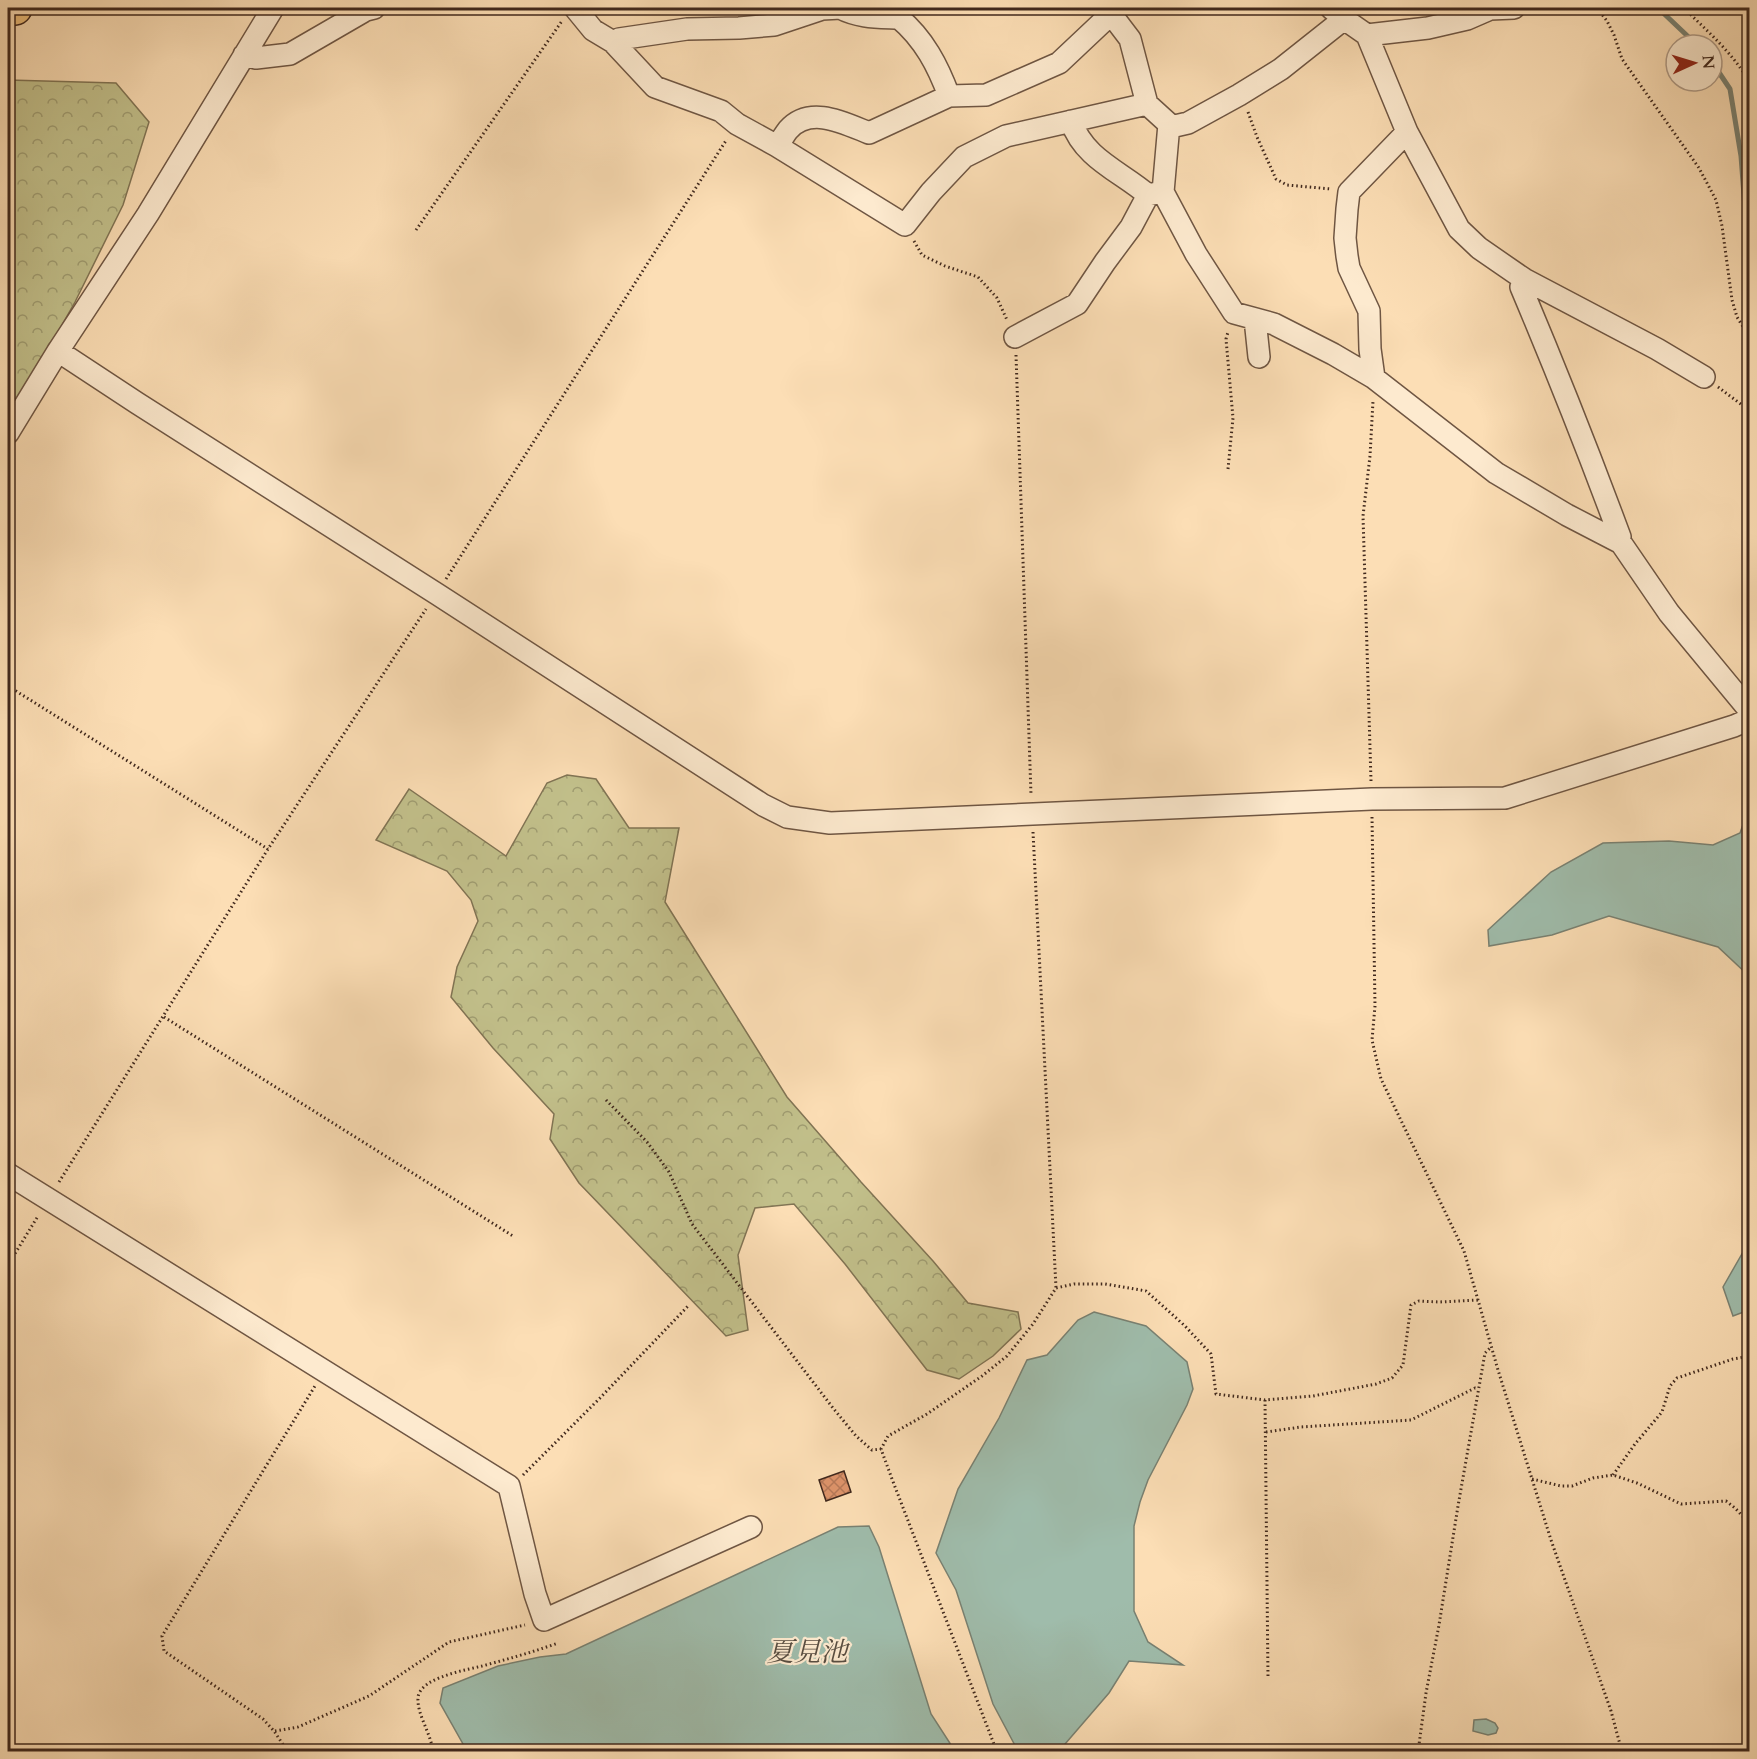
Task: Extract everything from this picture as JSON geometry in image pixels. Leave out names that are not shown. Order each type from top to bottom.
[{"type":"main road","points":[[8,9],[15,8]]},
{"type":"street","points":[[8,433],[58,351],[148,214],[273,8]]},
{"type":"street","points":[[244,56],[256,58],[290,54],[366,10],[374,8]]},
{"type":"street","points":[[613,42],[619,39],[687,29],[774,25],[822,9],[841,8],[847,12],[875,18],[898,13],[934,59],[949,96]]},
{"type":"street","points":[[1367,35],[1428,28],[1448,15],[1467,19],[1490,9],[1514,8]]},
{"type":"street","points":[[777,146],[789,129],[811,117],[840,121],[869,133],[949,96],[986,95],[1059,63],[1111,11],[1130,39],[1147,104],[1169,124],[1175,126],[1188,123],[1281,69],[1337,13],[1367,35],[1407,132],[1459,229],[1479,248],[1524,279],[1657,349],[1704,377]]},
{"type":"street","points":[[570,12],[613,42],[655,87],[721,111],[737,124],[905,225],[931,192],[964,157],[1006,136],[1147,104]]},
{"type":"street","points":[[1071,121],[1074,129],[1095,158],[1137,185],[1155,193],[1234,313],[1274,324],[1374,378],[1496,473],[1567,515],[1621,543],[1669,613],[1749,711]]},
{"type":"street","points":[[1016,337],[1077,304],[1155,193],[1169,124]]},
{"type":"street","points":[[1374,378],[1370,349],[1369,311],[1349,268],[1347,256],[1345,238],[1349,192],[1407,132]]},
{"type":"street","points":[[1524,279],[1521,287],[1557,371],[1596,472],[1620,537],[1618,541]]},
{"type":"street","points":[[1255,319],[1259,357]]},
{"type":"street","points":[[58,351],[763,805],[787,817],[830,824],[1372,799],[1505,798],[1734,726],[1749,719]]},
{"type":"street","points":[[8,1174],[509,1486],[544,1620],[751,1527]]},
{"type":"path","points":[[1597,8],[1614,35],[1622,59],[1699,168],[1716,200],[1722,226],[1732,300],[1737,317],[1749,338]]},
{"type":"path","points":[[1684,8],[1721,44],[1740,66],[1749,83]]},
{"type":"path","points":[[416,230],[570,12]]},
{"type":"path","points":[[1241,94],[1257,138],[1276,179],[1287,185],[1349,192]]},
{"type":"path","points":[[8,1265],[268,849],[437,594],[737,124]]},
{"type":"path","points":[[905,225],[922,255],[945,266],[978,277],[997,298],[1016,337],[1032,815],[1056,1288],[1033,1324],[1007,1356],[927,1414],[888,1436],[881,1449],[996,1752]]},
{"type":"path","points":[[1228,469],[1233,418],[1226,339],[1234,313]]},
{"type":"path","points":[[1704,377],[1749,411]]},
{"type":"path","points":[[1374,378],[1370,456],[1363,516],[1372,799],[1375,1006],[1372,1040],[1381,1079],[1464,1251],[1491,1347],[1551,1540],[1611,1712],[1622,1752]]},
{"type":"path","points":[[8,686],[268,849]]},
{"type":"path","points":[[164,1017],[513,1236]]},
{"type":"path","points":[[606,1100],[646,1142],[669,1172],[693,1224],[833,1408],[856,1436],[872,1450],[881,1449]]},
{"type":"path","points":[[1056,1288],[1074,1284],[1105,1284],[1146,1291],[1185,1326],[1210,1353],[1216,1394],[1265,1400],[1313,1396],[1376,1384],[1392,1378],[1403,1365],[1411,1305],[1419,1301],[1479,1300]]},
{"type":"path","points":[[509,1486],[517,1481],[600,1398],[689,1305]]},
{"type":"path","points":[[1418,1752],[1426,1693],[1485,1353],[1491,1347]]},
{"type":"path","points":[[1613,1475],[1662,1412],[1670,1386],[1677,1378],[1733,1359],[1749,1356]]},
{"type":"path","points":[[288,1752],[274,1731],[262,1719],[164,1651],[162,1636],[324,1371]]},
{"type":"path","points":[[1266,1432],[1301,1427],[1411,1420],[1475,1388],[1479,1389]]},
{"type":"path","points":[[1265,1400],[1268,1677]]},
{"type":"path","points":[[1532,1479],[1561,1486],[1572,1486],[1593,1478],[1613,1475],[1637,1483],[1681,1504],[1726,1501],[1749,1524]]},
{"type":"path","points":[[274,1731],[298,1727],[369,1696],[449,1642],[544,1620]]},
{"type":"path","points":[[433,1752],[432,1740],[421,1713],[418,1698],[420,1691],[429,1683],[451,1674],[558,1643]]},
{"type":"green space","points":[[8,80],[116,83],[149,122],[123,205],[75,302],[8,420]]},
{"type":"green space","points":[[567,775],[596,779],[629,828],[679,828],[665,902],[787,1097],[968,1303],[1018,1312],[1021,1329],[993,1356],[959,1379],[927,1370],[845,1264],[794,1204],[755,1208],[738,1255],[748,1330],[726,1336],[579,1183],[550,1139],[554,1114],[493,1048],[451,997],[457,967],[478,921],[471,900],[447,871],[376,840],[409,789],[506,856],[547,783]]},
{"type":"water","points":[[1749,808],[1749,976],[1718,947],[1609,916],[1552,935],[1489,946],[1488,930],[1551,872],[1603,843],[1669,841],[1713,845],[1740,833]]},
{"type":"water","points":[[1749,1227],[1749,1310],[1733,1316],[1723,1287],[1743,1252]]},
{"type":"water","points":[[1094,1312],[1146,1326],[1187,1362],[1193,1389],[1148,1480],[1134,1526],[1134,1611],[1148,1642],[1183,1665],[1129,1661],[1109,1693],[1059,1751],[1018,1751],[993,1704],[956,1590],[936,1553],[958,1489],[999,1418],[1027,1360],[1047,1355],[1078,1320]]},
{"type":"water","name":"夏見池","points":[[869,1526],[879,1547],[931,1714],[955,1751],[467,1751],[440,1703],[443,1688],[498,1666],[566,1654],[838,1527]]},
{"type":"water","points":[[1486,1719],[1495,1723],[1498,1728],[1496,1733],[1488,1735],[1473,1731],[1474,1720]]},
{"type":"building","points":[[844,1471],[851,1492],[826,1501],[819,1480]]},
{"type":"waterway","points":[[1658,8],[1684,33]]},
{"type":"waterway","points":[[1724,80],[1730,89],[1741,156],[1750,274]]}]
